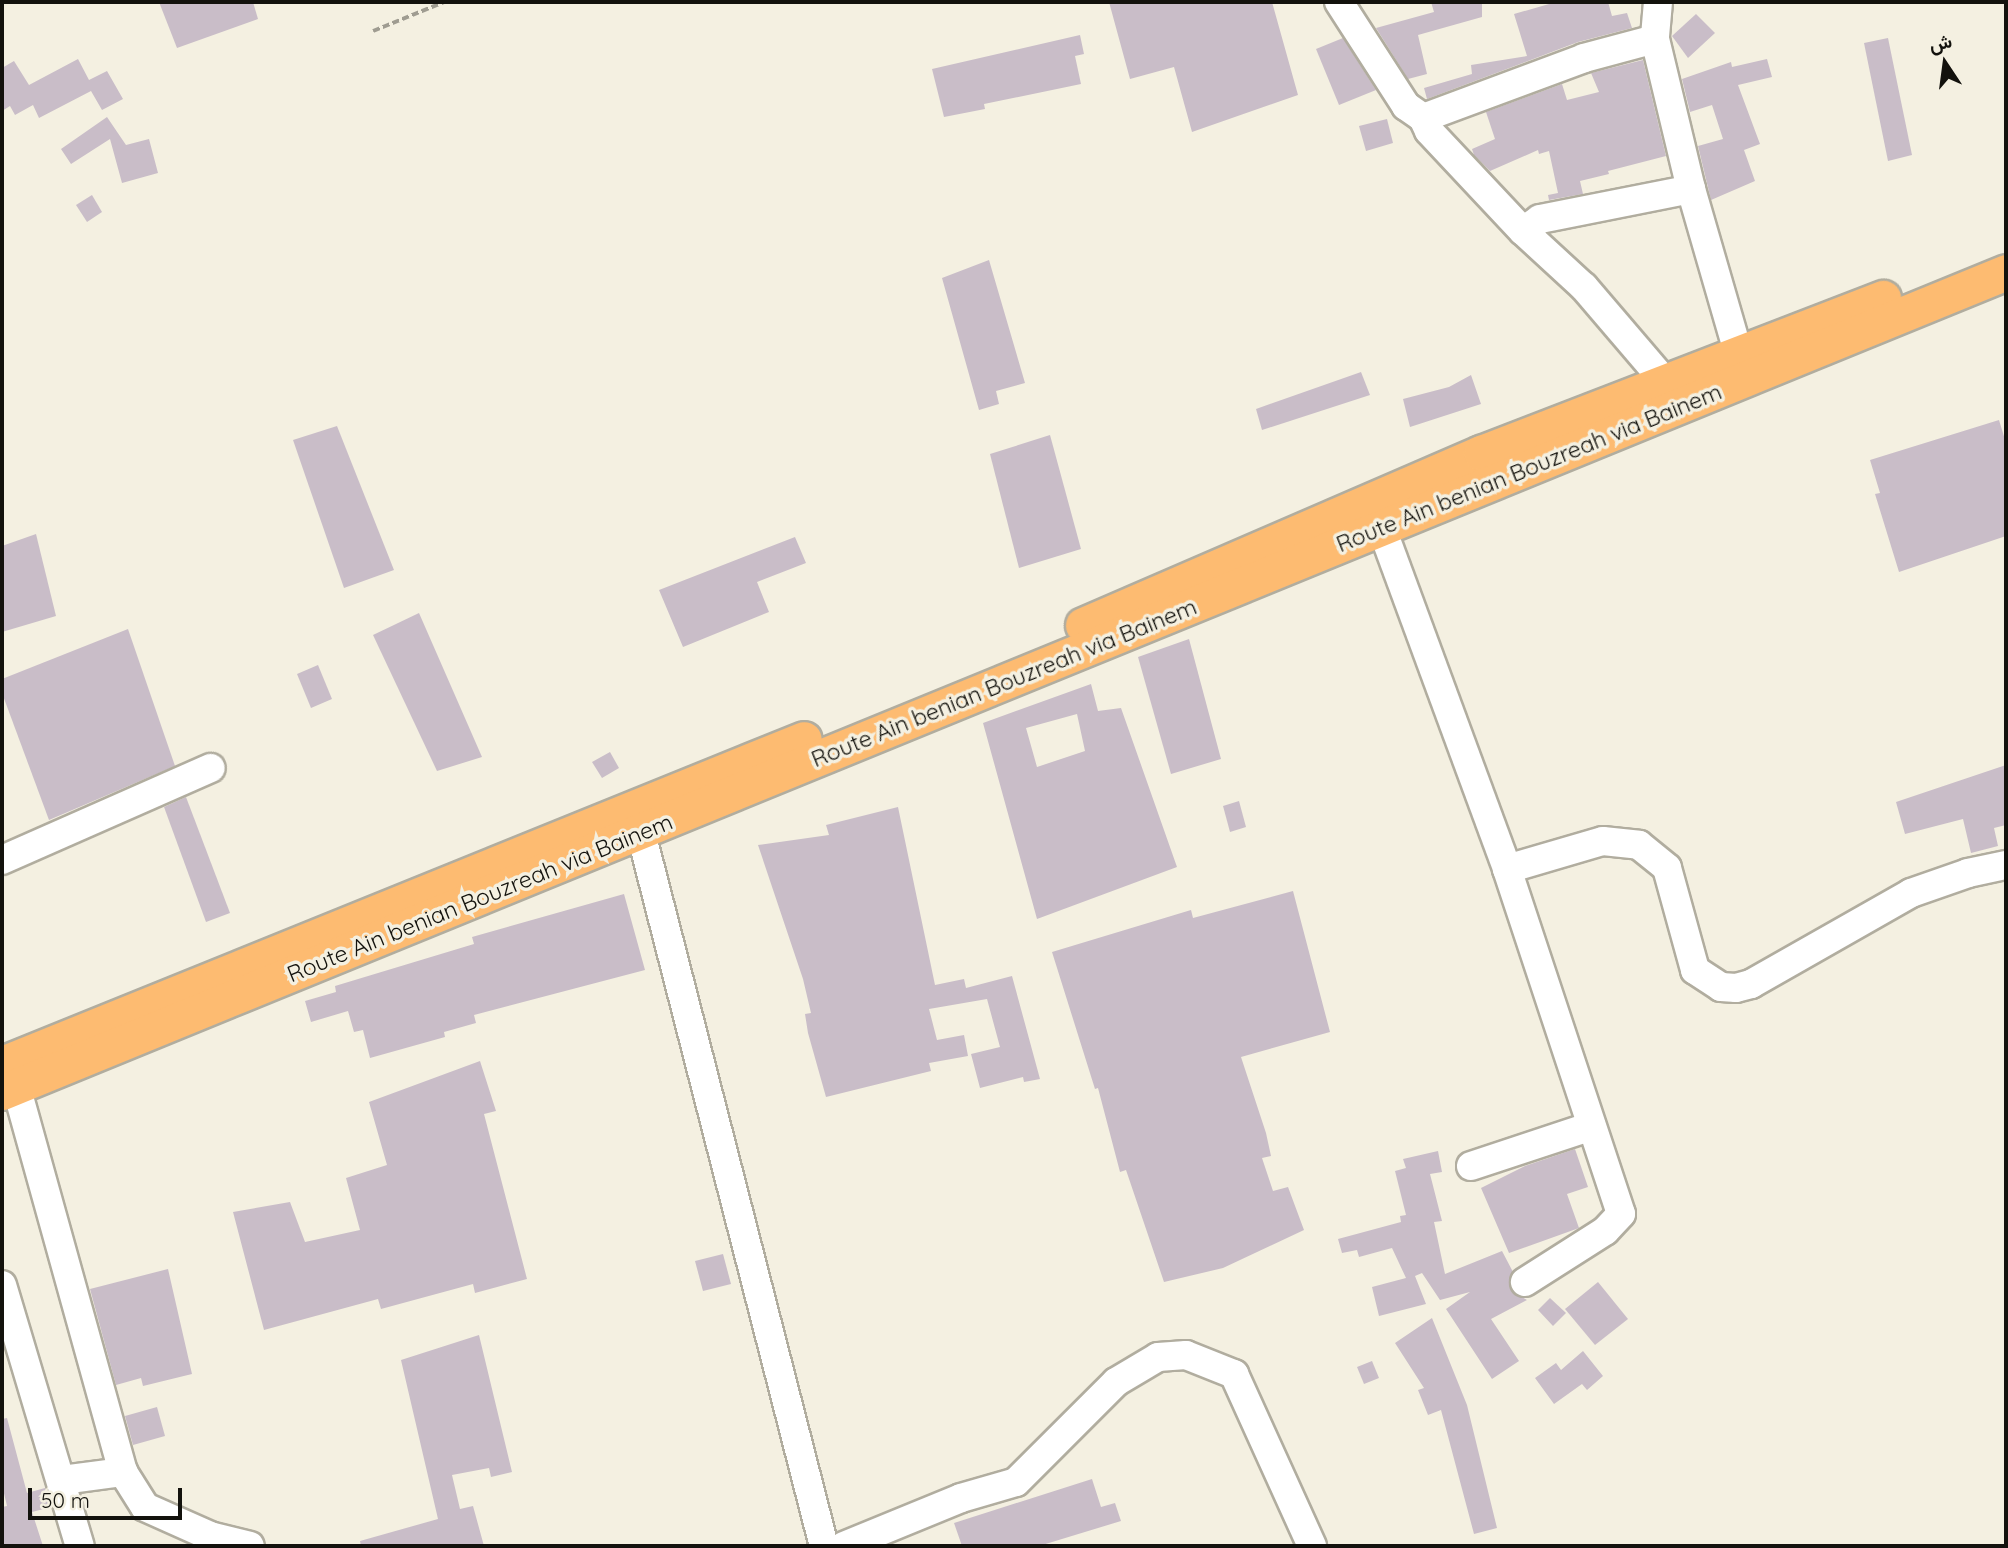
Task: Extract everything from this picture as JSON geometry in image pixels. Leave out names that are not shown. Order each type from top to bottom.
[{"type":"main road","name":"Route Ain benian Bouzreah via Bainem","points":[[6,1080],[1024,651],[1481,453],[1740,355],[2006,249]]},
{"type":"main road","name":"Route Ain benian Bouzreah via Bainem","points":[[6,1080],[641,833],[1381,526],[2006,272]]},
{"type":"street","points":[[1339,2],[1406,106],[1423,118],[1429,131],[1522,231],[1584,287],[1666,383]]},
{"type":"street","points":[[1658,2],[1655,39],[1691,189],[1740,355]]},
{"type":"street","points":[[1423,118],[1584,58],[1655,39]]},
{"type":"street","points":[[1522,231],[1539,219],[1691,189]]},
{"type":"street","points":[[1381,526],[1507,869],[1621,1214],[1605,1231],[1525,1282]]},
{"type":"street","points":[[2,860],[211,768]]},
{"type":"street","points":[[641,833],[824,1546]]},
{"type":"street","points":[[1507,869],[1603,841],[1639,845],[1667,868],[1695,970],[1714,984],[1736,988],[1751,984],[1911,893],[1968,873],[2006,865]]},
{"type":"street","points":[[6,1080],[123,1472],[145,1507],[210,1536],[250,1546]]},
{"type":"street","points":[[1471,1166],[1592,1126]]},
{"type":"street","points":[[2,1285],[80,1546]]},
{"type":"street","points":[[844,1546],[1016,1482],[1116,1382],[1158,1357],[1186,1355],[1234,1374],[1312,1546]]},
{"type":"street","points":[[62,1480],[123,1472]]},
{"type":"path","points":[[373,31],[444,2]]},
{"type":"building","points":[[159,2],[253,2],[258,19],[177,48]]},
{"type":"building","points":[[1109,2],[1272,2],[1298,95],[1192,132],[1174,67],[1130,79]]},
{"type":"building","points":[[1431,2],[1482,2],[1482,17],[1418,35],[1427,74],[1408,79],[1376,28],[1434,12]]},
{"type":"building","points":[[1556,2],[1608,2],[1612,16],[1627,13],[1632,28],[1578,42],[1427,99],[1424,88],[1472,74],[1471,65],[1527,56],[1514,14]]},
{"type":"building","points":[[1696,14],[1715,33],[1688,58],[1672,36]]},
{"type":"building","points":[[1080,35],[1084,54],[1075,56],[1081,84],[984,104],[985,109],[944,117],[932,69]]},
{"type":"building","points":[[1343,38],[1376,90],[1339,105],[1316,49]]},
{"type":"building","points":[[1888,38],[1912,155],[1888,161],[1864,43]]},
{"type":"building","points":[[78,59],[89,80],[107,71],[123,99],[102,110],[91,91],[39,118],[33,105],[15,115],[10,106],[2,111],[2,68],[14,61],[29,85]]},
{"type":"building","points":[[1767,59],[1772,77],[1738,85],[1760,144],[1744,150],[1755,181],[1711,200],[1698,146],[1723,139],[1712,105],[1690,112],[1682,79],[1731,62],[1732,67]]},
{"type":"building","points":[[1643,60],[1666,156],[1580,181],[1583,194],[1549,200],[1548,195],[1558,193],[1549,151],[1539,154],[1538,150],[1490,171],[1474,155],[1472,149],[1495,139],[1486,112],[1562,84],[1567,100],[1599,92],[1591,73]]},
{"type":"building","points":[[107,117],[126,145],[149,139],[158,173],[122,183],[110,139],[71,164],[61,149]]},
{"type":"building","points":[[1387,119],[1393,143],[1366,151],[1359,126]]},
{"type":"building","points":[[92,195],[102,212],[87,222],[76,205]]},
{"type":"building","points":[[989,260],[1025,383],[996,391],[999,404],[979,410],[942,278]]},
{"type":"building","points":[[1361,372],[1370,395],[1262,430],[1256,409]]},
{"type":"building","points":[[1471,375],[1481,404],[1410,427],[1403,399],[1449,387]]},
{"type":"building","points":[[1999,420],[2006,443],[2006,536],[1899,572],[1875,494],[1880,493],[1870,460]]},
{"type":"building","points":[[337,426],[394,570],[344,588],[293,440]]},
{"type":"building","points":[[1050,435],[1081,549],[1019,568],[990,454]]},
{"type":"building","points":[[36,534],[56,616],[2,632],[2,546]]},
{"type":"building","points":[[795,537],[806,563],[757,582],[769,612],[683,647],[659,590]]},
{"type":"building","points":[[419,613],[482,757],[437,771],[373,635]]},
{"type":"building","points":[[128,629],[175,766],[49,820],[2,693],[2,679]]},
{"type":"building","points":[[1189,639],[1221,759],[1171,774],[1138,657]]},
{"type":"building","points":[[318,665],[332,699],[311,708],[297,674]]},
{"type":"building","points":[[1091,684],[1098,711],[1121,708],[1177,867],[1037,919],[983,723]],"holes":[[[1077,714],[1085,751],[1037,767],[1026,728]]]},
{"type":"building","points":[[610,752],[619,768],[602,778],[592,762]]},
{"type":"building","points":[[2006,765],[2006,825],[1994,828],[1998,846],[1971,853],[1963,819],[1905,834],[1896,802]]},
{"type":"building","points":[[186,797],[230,913],[206,922],[164,807]]},
{"type":"building","points":[[1239,801],[1246,827],[1230,832],[1223,806]]},
{"type":"building","points":[[898,807],[935,985],[964,979],[966,988],[1012,976],[1040,1079],[1024,1082],[1023,1077],[980,1088],[971,1054],[1000,1047],[987,999],[929,1009],[937,1040],[964,1035],[968,1056],[929,1063],[931,1071],[826,1097],[808,1033],[805,1014],[811,1013],[803,979],[758,845],[829,835],[826,825]]},
{"type":"building","points":[[1293,891],[1330,1032],[1241,1057],[1266,1133],[1271,1156],[1262,1158],[1273,1191],[1288,1187],[1304,1230],[1223,1268],[1164,1282],[1126,1170],[1120,1172],[1098,1088],[1095,1089],[1052,952],[1191,910],[1193,918]]},
{"type":"building","points":[[624,894],[645,970],[474,1015],[476,1023],[444,1032],[445,1037],[370,1058],[363,1030],[354,1032],[348,1011],[311,1022],[305,1001],[336,992],[335,986],[474,944],[472,937]]},
{"type":"building","points":[[480,1061],[496,1111],[484,1114],[527,1279],[475,1293],[473,1284],[381,1309],[378,1299],[264,1330],[233,1212],[290,1202],[305,1242],[360,1230],[346,1178],[387,1165],[369,1102]]},
{"type":"building","points":[[1575,1149],[1588,1187],[1567,1194],[1579,1228],[1509,1253],[1481,1188],[1525,1166]]},
{"type":"building","points":[[1438,1151],[1442,1172],[1430,1174],[1442,1221],[1434,1222],[1445,1274],[1502,1251],[1513,1272],[1511,1290],[1527,1300],[1491,1319],[1519,1361],[1492,1379],[1446,1309],[1470,1292],[1440,1300],[1422,1273],[1415,1276],[1426,1304],[1379,1316],[1372,1287],[1406,1278],[1392,1248],[1359,1257],[1357,1250],[1342,1253],[1338,1239],[1401,1222],[1400,1216],[1406,1215],[1395,1171],[1406,1168],[1403,1159]]},
{"type":"building","points":[[723,1254],[731,1284],[703,1291],[695,1261]]},
{"type":"building","points":[[168,1269],[192,1374],[143,1386],[141,1378],[116,1385],[90,1289]]},
{"type":"building","points":[[1598,1282],[1628,1319],[1595,1345],[1565,1309]]},
{"type":"building","points":[[1550,1298],[1566,1313],[1553,1326],[1538,1310]]},
{"type":"building","points":[[1432,1318],[1467,1405],[1497,1528],[1474,1534],[1441,1410],[1428,1415],[1418,1390],[1424,1388],[1395,1343]]},
{"type":"building","points":[[479,1335],[512,1472],[491,1477],[489,1468],[452,1475],[460,1509],[473,1506],[484,1546],[361,1546],[360,1541],[438,1519],[401,1360]]},
{"type":"building","points":[[1583,1351],[1603,1376],[1587,1390],[1582,1384],[1554,1404],[1535,1378],[1556,1363],[1561,1370]]},
{"type":"building","points":[[1372,1361],[1379,1378],[1364,1384],[1357,1367]]},
{"type":"building","points":[[157,1407],[165,1436],[133,1445],[125,1416]]},
{"type":"building","points":[[7,1418],[27,1493],[45,1488],[51,1507],[32,1512],[43,1546],[2,1546],[2,1507],[7,1506],[2,1485],[2,1419]]},
{"type":"building","points":[[1092,1479],[1101,1507],[1115,1503],[1121,1521],[1039,1546],[962,1546],[954,1523]]}]
